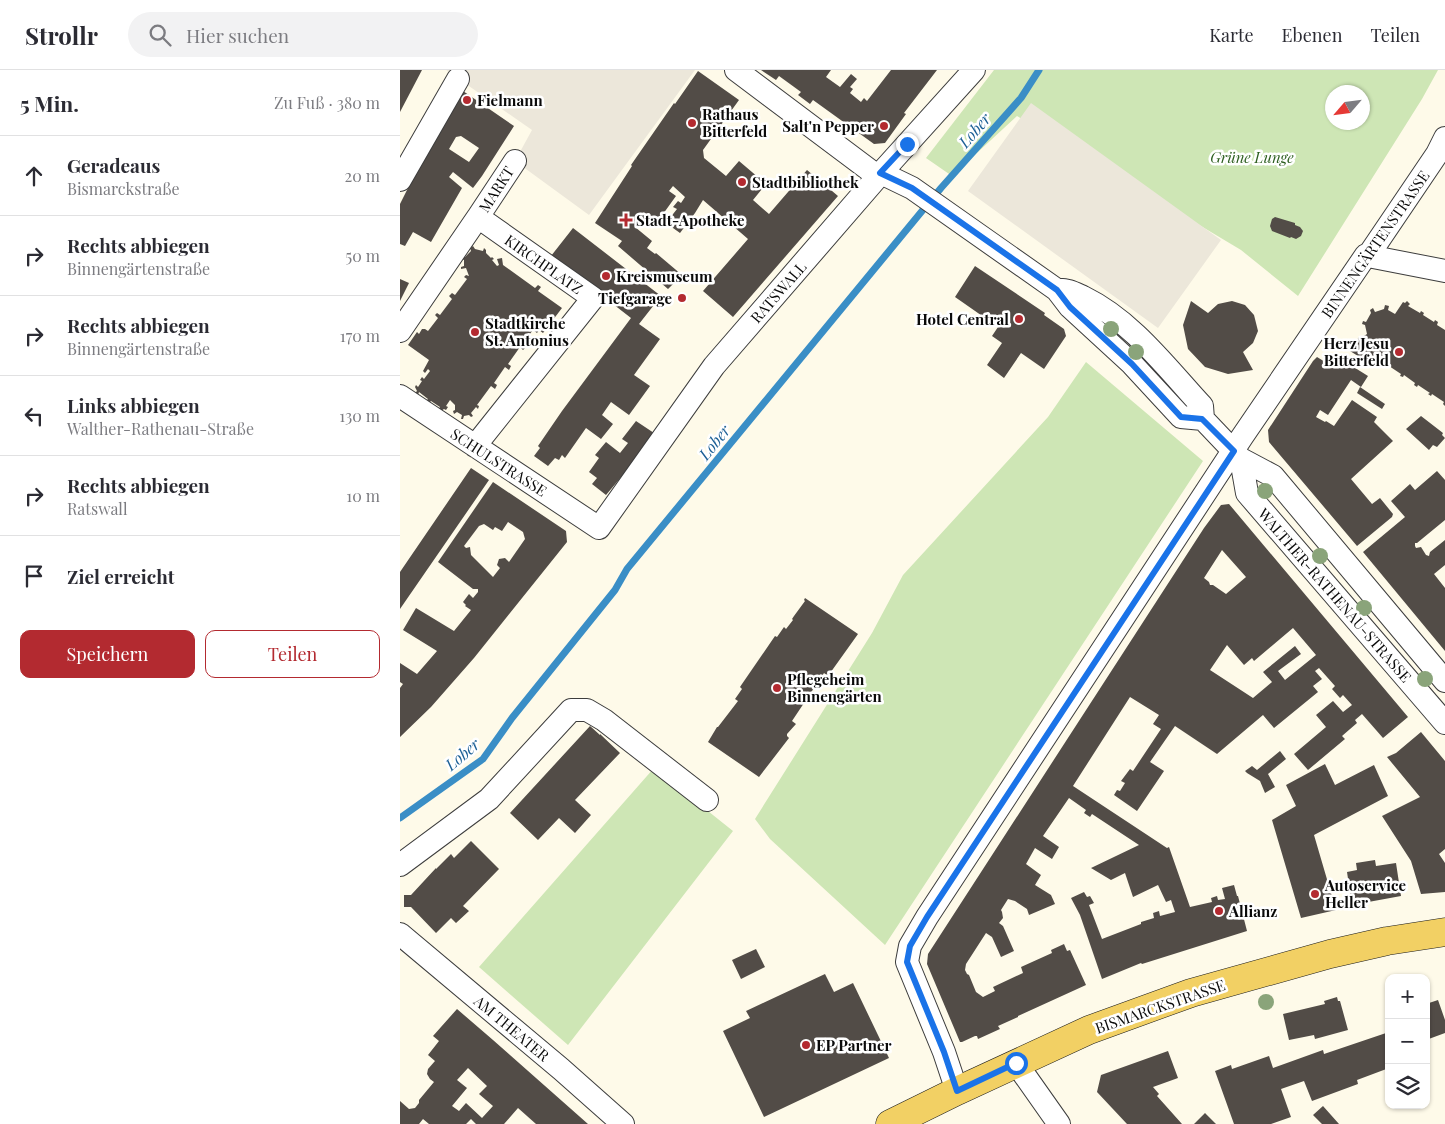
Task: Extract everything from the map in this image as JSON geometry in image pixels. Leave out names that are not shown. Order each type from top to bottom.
[{"type":"main road","name":"BISMARCKSTRASSE","points":[[890,1124],[1088,1030],[1191,993],[1330,954],[1387,941],[1445,932]]},
{"type":"street","name":"WALTHER-RATHENAU-STRASSE","points":[[736,70],[872,172],[880,173],[912,188],[1057,290],[1066,289],[1093,302],[1132,331],[1202,406],[1202,419],[1237,455],[1273,476],[1445,681]]},
{"type":"street","name":"RATSWALL","points":[[599,528],[714,366],[880,173],[974,70]]},
{"type":"street","points":[[400,180],[458,79]]},
{"type":"street","name":"BINNENGÄRTENSTRASSE","points":[[957,1091],[944,1052],[907,962],[910,946],[927,917],[1237,455],[1366,255],[1368,256],[1437,154],[1445,138]]},
{"type":"street","name":"MARKT","points":[[478,217],[515,161]]},
{"type":"street","points":[[400,331],[478,217]]},
{"type":"street","name":"KIRCHPLATZ","points":[[475,446],[593,298],[478,217]]},
{"type":"street","points":[[1368,256],[1445,272]]},
{"type":"street","name":"SCHULSTRASSE","points":[[400,396],[599,528]]},
{"type":"street","name":"WALTHER-RATHENAU-STRASSE","points":[[1237,455],[1247,493],[1445,723]]},
{"type":"street","points":[[400,864],[489,798],[571,710],[587,710],[604,720],[707,800]]},
{"type":"street","name":"AM THEATER","points":[[400,934],[561,1070],[607,1102],[622,1124]]},
{"type":"street","points":[[1016,1063],[1059,1124]]},
{"type":"green space","name":"Grüne Lunge","points":[[994,70],[1438,70],[1422,99],[1298,296],[1241,250],[1017,116],[952,176],[926,158]]},
{"type":"green space","points":[[1086,362],[1203,461],[885,945],[770,839],[755,819],[872,633],[903,575],[1048,417]]},
{"type":"green space","points":[[654,768],[733,831],[568,1045],[479,967]]},
{"type":"shaded area","points":[[446,70],[695,70],[589,215],[515,161],[532,130]]},
{"type":"shaded area","points":[[1031,103],[1221,240],[1158,328],[968,191]]},
{"type":"building","points":[[400,70],[422,70],[400,112]]},
{"type":"building","points":[[761,70],[831,70],[826,77],[840,87],[851,74],[857,79],[850,87],[853,89],[850,93],[861,102],[864,98],[867,101],[891,70],[937,70],[904,113],[906,114],[885,143],[874,144],[813,100],[810,104],[798,95],[801,92],[779,76],[776,80]]},
{"type":"building","points":[[698,71],[739,100],[703,150],[704,158],[726,176],[739,161],[766,184],[753,200],[769,214],[807,170],[838,196],[733,317],[703,291],[748,239],[703,200],[680,233],[666,223],[677,209],[673,207],[678,201],[681,203],[685,197],[673,186],[669,191],[676,196],[658,221],[655,219],[650,226],[641,220],[635,227],[652,241],[647,248],[656,253],[682,275],[668,289],[618,246],[622,241],[595,223],[631,165]]},
{"type":"building","points":[[463,91],[514,126],[473,188],[453,172],[449,177],[462,188],[431,242],[413,232],[405,246],[400,244],[400,204],[426,152]],"holes":[[[461,136],[479,148],[469,162],[449,149],[456,137]]]},
{"type":"building","points":[[1275,217],[1295,223],[1303,231],[1301,236],[1296,239],[1290,238],[1272,231],[1270,226],[1272,219]]},
{"type":"building","points":[[573,228],[661,296],[639,324],[660,339],[634,375],[650,386],[629,415],[611,402],[602,415],[613,424],[601,439],[586,428],[565,458],[562,455],[559,460],[555,458],[548,466],[534,456],[540,448],[538,446],[631,318],[551,256]]},
{"type":"building","name":"Stadtkirche St. Antonius","points":[[473,246],[475,249],[483,251],[484,248],[486,253],[494,259],[492,260],[497,266],[499,265],[497,259],[502,258],[503,265],[535,288],[538,285],[541,287],[538,291],[562,308],[543,333],[539,330],[537,333],[533,330],[522,344],[526,347],[523,350],[520,347],[508,364],[511,366],[509,370],[505,367],[494,383],[497,385],[495,389],[491,386],[477,405],[479,406],[478,409],[476,407],[471,413],[473,416],[464,416],[461,419],[462,415],[457,412],[454,414],[455,405],[450,400],[446,410],[441,411],[438,410],[440,407],[431,401],[429,403],[426,401],[428,399],[419,392],[418,395],[415,393],[417,391],[416,385],[418,387],[422,377],[424,379],[430,371],[428,369],[425,373],[423,371],[429,360],[408,345],[417,332],[419,334],[422,329],[428,331],[438,318],[435,315],[437,313],[440,315],[452,299],[449,296],[452,293],[455,295],[467,279],[464,277],[466,275],[469,276],[466,268],[461,269],[464,266],[464,260],[462,259],[463,256],[465,257],[471,251],[470,248]]},
{"type":"building","name":"Hotel Central","points":[[975,266],[1045,313],[1044,315],[1064,329],[1066,336],[1044,369],[1021,353],[1004,378],[987,365],[1002,343],[992,336],[998,327],[955,297]]},
{"type":"building","points":[[400,279],[409,283],[400,301]]},
{"type":"building","points":[[1191,301],[1208,313],[1218,304],[1232,301],[1245,305],[1254,315],[1258,331],[1253,343],[1243,352],[1253,370],[1228,374],[1205,367],[1188,349],[1183,325]]},
{"type":"building","name":"Herz Jesu Bitterfeld","points":[[1407,301],[1410,304],[1408,306],[1420,313],[1421,311],[1424,313],[1423,315],[1434,322],[1435,320],[1438,322],[1437,325],[1445,330],[1445,406],[1444,402],[1432,394],[1431,396],[1428,394],[1430,393],[1418,385],[1417,387],[1414,385],[1415,383],[1404,375],[1403,377],[1400,376],[1401,374],[1389,366],[1388,368],[1385,366],[1387,364],[1375,356],[1374,358],[1371,354],[1366,361],[1350,351],[1359,337],[1365,341],[1367,338],[1364,336],[1367,334],[1365,325],[1362,324],[1363,321],[1366,322],[1371,313],[1370,310],[1373,308],[1375,312],[1384,309],[1385,305],[1389,306],[1388,310],[1395,314],[1403,302]]},
{"type":"building","points":[[1336,356],[1368,376],[1361,387],[1351,380],[1328,415],[1320,410],[1316,417],[1334,426],[1352,400],[1377,417],[1374,422],[1393,441],[1351,479],[1372,504],[1380,498],[1393,514],[1392,517],[1357,546],[1269,442],[1268,430],[1313,361],[1317,357],[1330,365]]},
{"type":"building","points":[[1360,387],[1385,404],[1382,409],[1357,393]]},
{"type":"building","points":[[1421,416],[1443,433],[1442,435],[1445,438],[1437,447],[1433,445],[1429,450],[1406,429]]},
{"type":"building","points":[[636,421],[654,433],[633,463],[606,495],[592,484],[597,478],[589,472],[599,458],[595,455],[606,442],[620,453],[628,443],[622,439]]},
{"type":"building","points":[[471,468],[489,480],[400,609],[400,572]]},
{"type":"building","points":[[1437,471],[1445,480],[1445,520],[1415,543],[1415,546],[1416,548],[1421,547],[1426,555],[1429,556],[1430,552],[1445,540],[1445,565],[1434,574],[1445,588],[1445,651],[1363,552],[1405,517],[1391,501],[1410,484],[1415,490]]},
{"type":"building","points":[[493,482],[566,531],[567,542],[474,658],[431,707],[400,737],[400,688],[403,684],[400,682],[400,663],[417,674],[437,651],[403,630],[416,608],[454,631],[471,610],[463,602],[469,594],[473,598],[478,592],[478,589],[473,589],[438,562]],"holes":[[[508,522],[523,532],[525,539],[509,562],[505,558],[499,559],[497,565],[500,568],[493,577],[471,555],[470,547],[466,548],[464,546],[479,526],[484,524],[493,530],[495,527],[502,531]]]},
{"type":"building","points":[[1229,504],[1408,717],[1383,738],[1362,714],[1355,720],[1357,723],[1342,736],[1345,739],[1308,770],[1294,754],[1326,727],[1316,715],[1333,701],[1343,712],[1352,705],[1343,695],[1340,698],[1332,689],[1335,686],[1319,668],[1315,671],[1322,679],[1313,686],[1318,692],[1274,728],[1263,715],[1217,754],[1175,726],[1150,762],[1164,771],[1137,811],[1114,795],[1117,790],[1120,791],[1125,783],[1121,781],[1130,769],[1133,771],[1161,729],[1153,724],[1159,715],[1130,697],[1073,786],[1167,848],[1169,847],[1190,907],[1212,902],[1211,898],[1217,896],[1218,900],[1225,899],[1222,888],[1234,885],[1247,931],[1141,963],[1102,979],[1080,915],[1071,898],[1084,892],[1087,897],[1090,896],[1094,903],[1089,905],[1102,939],[1154,918],[1153,913],[1159,911],[1160,916],[1175,912],[1171,900],[1166,902],[1158,885],[1133,897],[1125,873],[1111,880],[1091,868],[1139,845],[1092,814],[1090,817],[1084,813],[1086,810],[1069,798],[1043,836],[1059,847],[1052,859],[1035,848],[1026,864],[1041,875],[1035,885],[1051,895],[1055,904],[1029,915],[1027,909],[1008,899],[1001,910],[1003,918],[999,923],[1003,926],[1014,951],[1001,957],[992,937],[986,933],[966,964],[965,970],[976,992],[983,997],[995,991],[993,987],[1023,973],[1021,967],[1052,953],[1051,950],[1064,944],[1067,951],[1070,950],[1086,985],[998,1026],[1000,1029],[978,1039],[975,1036],[960,1042],[927,964],[928,954],[1204,528],[1221,505]],"holes":[[[1222,550],[1246,577],[1226,594],[1210,585],[1204,578]],[[1293,628],[1316,655],[1285,680],[1278,671],[1301,654],[1295,646],[1263,672],[1272,682],[1253,698],[1210,670],[1227,645],[1244,665],[1252,658],[1254,661]]]},
{"type":"building","name":"Pflegeheim Binnengärten","points":[[805,598],[858,634],[828,676],[824,673],[792,721],[796,724],[787,734],[789,738],[759,777],[708,742],[717,727],[738,701],[735,699],[742,689],[740,687],[742,684],[775,636],[777,637],[784,627],[786,629],[793,620]]},
{"type":"building","points":[[590,726],[620,753],[575,800],[591,815],[575,833],[559,818],[538,840],[510,813]]},
{"type":"building","points":[[1421,732],[1445,761],[1445,849],[1439,854],[1445,863],[1445,892],[1421,894],[1411,861],[1382,816],[1420,797],[1387,757],[1396,753]]},
{"type":"building","points":[[1280,751],[1286,759],[1268,774],[1275,787],[1265,793],[1260,781],[1245,771],[1252,766],[1257,770]]},
{"type":"building","points":[[1325,764],[1335,785],[1374,765],[1388,796],[1314,835],[1336,910],[1301,918],[1272,820],[1296,806],[1286,785]]},
{"type":"building","points":[[471,841],[499,869],[463,906],[469,911],[456,923],[451,918],[436,933],[411,907],[404,907],[404,895],[411,895],[451,854],[454,858]]},
{"type":"building","points":[[1375,860],[1376,866],[1396,863],[1401,896],[1352,905],[1347,872],[1357,870],[1356,863]]},
{"type":"building","points":[[756,949],[765,967],[741,979],[732,960]]},
{"type":"building","name":"EP Partner","points":[[825,974],[834,992],[853,983],[889,1058],[764,1117],[723,1031],[750,1018],[746,1011]]},
{"type":"building","points":[[1337,997],[1338,1001],[1340,1001],[1348,1030],[1315,1039],[1314,1035],[1289,1040],[1283,1014],[1325,1004],[1324,1001]]},
{"type":"building","points":[[1438,1000],[1445,1020],[1445,1033],[1430,1039],[1430,1019],[1430,1003]]},
{"type":"building","points":[[457,1009],[588,1124],[536,1124],[518,1108],[504,1124],[476,1124],[471,1119],[466,1124],[429,1124],[423,1119],[419,1124],[400,1124],[400,1101],[409,1109],[415,1108],[434,1082],[427,1074],[428,1069],[435,1061],[428,1055],[439,1041],[433,1036]],"holes":[[[468,1068],[487,1086],[479,1094],[493,1106],[482,1118],[466,1103],[459,1111],[452,1106],[467,1088],[457,1080]]]},
{"type":"building","points":[[1385,1033],[1385,1070],[1357,1080],[1358,1084],[1312,1101],[1304,1081],[1281,1089],[1291,1117],[1271,1124],[1234,1124],[1215,1071],[1231,1065],[1232,1069],[1269,1056],[1273,1068],[1323,1050],[1324,1054]]},
{"type":"building","points":[[1168,1051],[1178,1078],[1153,1087],[1159,1094],[1157,1096],[1182,1124],[1127,1124],[1097,1092],[1101,1075]]},
{"type":"building","points":[[1323,1106],[1339,1124],[1322,1124],[1313,1115]]},
{"type":"building","points":[[1205,1113],[1216,1124],[1194,1124]]},
{"type":"waterway","name":"Lober","points":[[400,818],[483,759],[512,718],[615,590],[627,569],[941,188],[1021,98],[1039,70]]},
{"type":"place","name":"Fielmann","points":[[467,100]]},
{"type":"place","name":"Rathaus Bitterfeld","points":[[692,123]]},
{"type":"place","name":"Salt'n Pepper","points":[[884,126]]},
{"type":"place","name":"Stadtbibliothek","points":[[742,182]]},
{"type":"place","name":"Stadt-Apotheke","points":[[626,220]]},
{"type":"place","name":"Kreismuseum","points":[[606,276]]},
{"type":"place","name":"Tiefgarage","points":[[682,298]]},
{"type":"place","name":"Hotel Central","points":[[1019,319]]},
{"type":"place","name":"Stadtkirche St. Antonius","points":[[475,332]]},
{"type":"place","name":"Herz Jesu Bitterfeld","points":[[1399,352]]},
{"type":"place","name":"Pflegeheim Binnengärten","points":[[777,688]]},
{"type":"place","name":"Autoservice Heller","points":[[1315,894]]},
{"type":"place","name":"Allianz","points":[[1219,911]]},
{"type":"place","name":"EP Partner","points":[[806,1045]]},
{"type":"route","points":[[907,144],[880,173],[912,188],[1057,290],[1070,307],[1132,364],[1181,417],[1202,419],[1234,451],[927,917],[910,946],[907,962],[944,1052],[957,1091],[1016,1063]]}]
